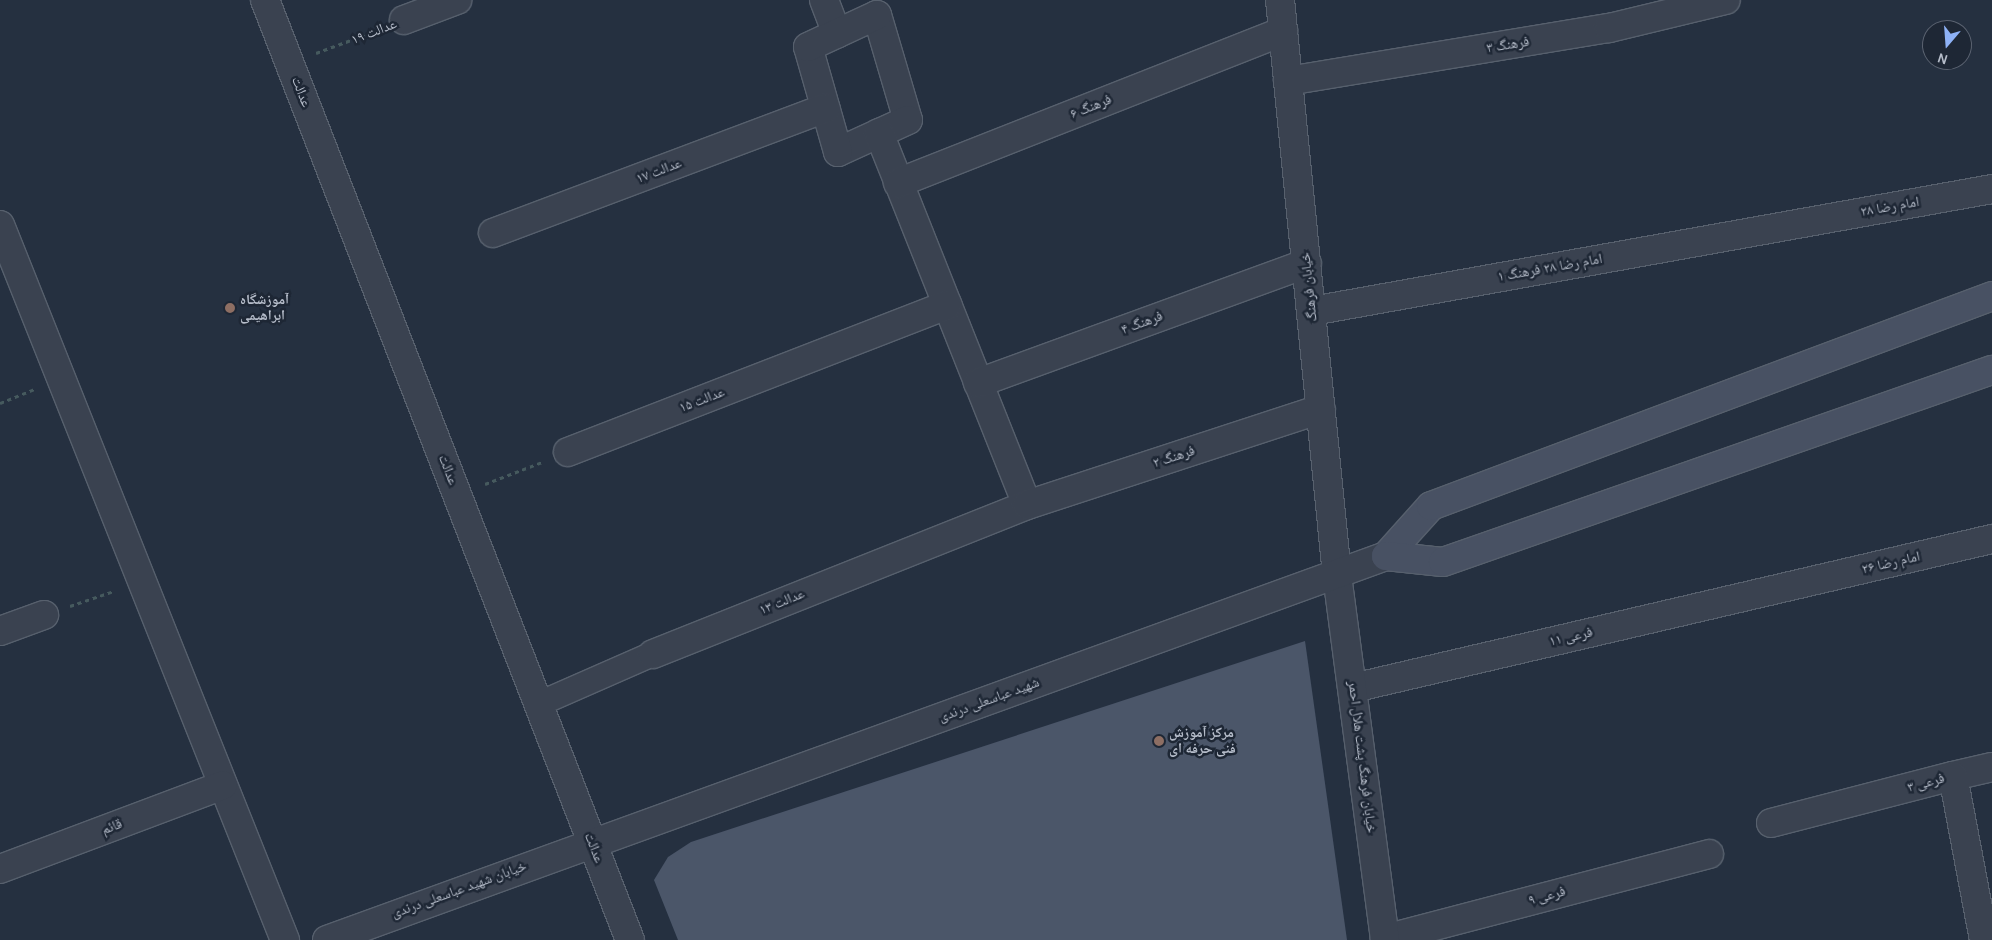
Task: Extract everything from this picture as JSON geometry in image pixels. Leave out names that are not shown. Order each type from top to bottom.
[{"type":"main road","points":[[1386,556],[1431,506],[1992,296]]},
{"type":"main road","points":[[1386,556],[1443,562],[1992,370]]},
{"type":"street","name":"عدالت","points":[[266,0],[630,940]]},
{"type":"street","name":"عدالت ۱۹","points":[[404,20],[458,0]]},
{"type":"street","points":[[824,0],[837,34]]},
{"type":"street","name":"خیابان فرهنگ","points":[[1280,0],[1337,575]]},
{"type":"street","name":"فرهنگ ۳","points":[[1288,81],[1609,28],[1726,0]]},
{"type":"street","points":[[878,15],[908,120],[838,152],[808,47],[837,34],[878,15]]},
{"type":"street","name":"فرهنگ ۶","points":[[898,183],[1283,31]]},
{"type":"street","name":"عدالت ۱۷","points":[[493,233],[825,108]]},
{"type":"street","points":[[879,133],[1027,505]]},
{"type":"street","name":"امام رضا ۲۸","points":[[1788,226],[1992,189]]},
{"type":"street","points":[[0,226],[285,940]]},
{"type":"street","name":"امام رضا ۲۸ فرهنگ ۱","points":[[1312,311],[1788,226]]},
{"type":"street","name":"فرهنگ ۴","points":[[978,383],[1307,262]]},
{"type":"street","name":"عدالت ۱۵","points":[[568,452],[947,305]]},
{"type":"street","name":"فرهنگ ۲","points":[[1027,505],[1321,409]]},
{"type":"street","name":"عدالت ۱۳","points":[[539,704],[653,654],[1027,505]]},
{"type":"street","name":"امام رضا ۲۶","points":[[1790,586],[1992,539]]},
{"type":"street","name":"شهید عباسعلی درندی","points":[[592,843],[1386,556]]},
{"type":"street","name":"خیابان فرهنگ پشت هلال احمر","points":[[1337,575],[1385,940]]},
{"type":"street","name":"فرعی ۱۱","points":[[1353,688],[1790,586]]},
{"type":"street","points":[[0,631],[44,615]]},
{"type":"street","points":[[1953,776],[1992,767]]},
{"type":"street","name":"فرعی ۳","points":[[1771,823],[1953,776],[1979,936]]},
{"type":"street","name":"قائم","points":[[0,869],[223,784]]},
{"type":"street","name":"خیابان شهید عباسعلی درندی","points":[[327,940],[592,843]]},
{"type":"street","name":"فرعی ۹","points":[[1385,940],[1709,854]]},
{"type":"path","name":"عدالت ۱۹","points":[[290,64],[404,20]]},
{"type":"path","points":[[0,403],[61,378]]},
{"type":"path","points":[[457,495],[568,452]]},
{"type":"path","points":[[44,615],[142,581]]},
{"type":"building","name":"مرکز آموزش فنی حرفه ای","points":[[1305,641],[1347,940],[678,940],[654,880],[668,857],[691,842]]},
{"type":"place","name":"آموزشگاه ابراهیمی","points":[[230,308]]},
{"type":"place","name":"مرکز آموزش فنی حرفه ای","points":[[1159,741]]}]
